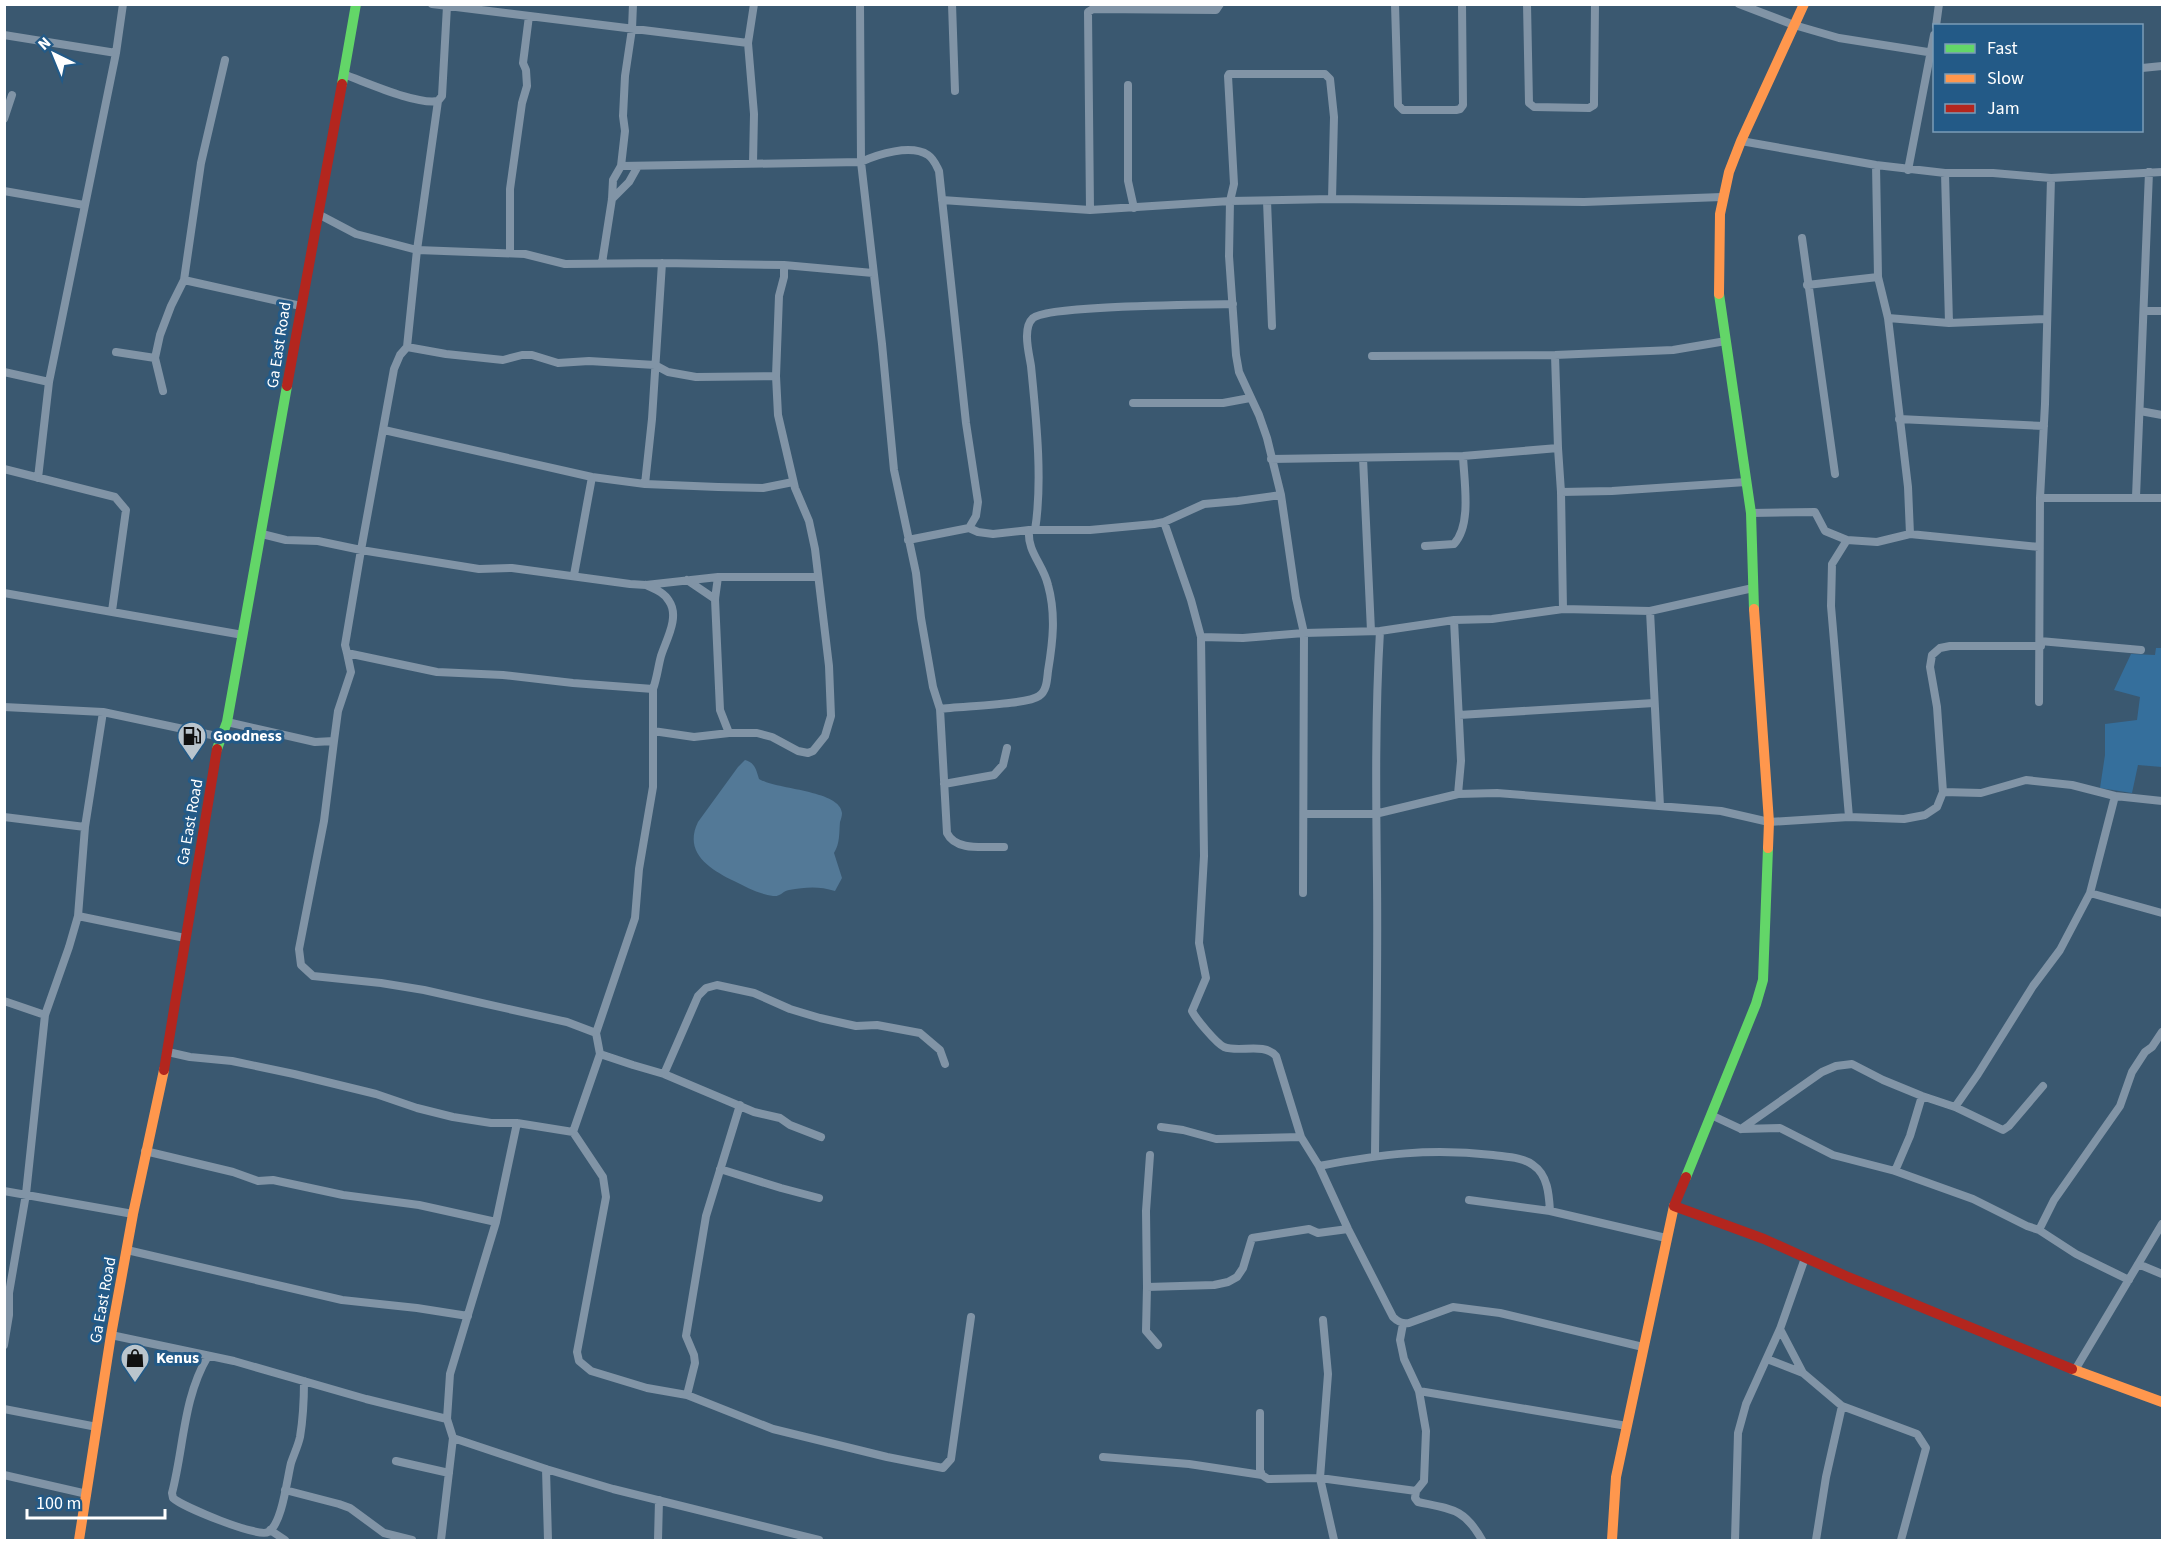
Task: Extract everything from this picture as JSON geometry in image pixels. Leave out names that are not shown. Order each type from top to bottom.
[{"type":"street","points":[[38,478],[49,382],[116,53],[123,4]]},
{"type":"street","name":"Ga East Road","points":[[79,1540],[111,1335],[133,1214],[168,1052],[175,996],[216,752],[227,722],[356,4]]},
{"type":"street","points":[[432,4],[748,43]]},
{"type":"street","points":[[602,263],[613,180],[621,166],[625,131],[623,116],[625,76],[633,4]]},
{"type":"street","points":[[753,163],[754,114],[748,43],[754,4]]},
{"type":"street","points":[[860,4],[861,162],[892,454],[916,573],[933,687],[940,709],[947,833],[950,839],[960,845],[1004,847]]},
{"type":"street","points":[[952,4],[956,91]]},
{"type":"street","points":[[1090,210],[1088,12],[1093,9],[1156,7],[1216,10],[1220,4]]},
{"type":"street","points":[[1395,4],[1398,105],[1403,110],[1460,109],[1463,105],[1462,4]]},
{"type":"street","points":[[1527,4],[1529,103],[1534,107],[1589,108],[1594,105],[1595,4]]},
{"type":"street","points":[[1739,4],[1794,25],[1839,38],[1933,53],[1908,170]]},
{"type":"street","points":[[1612,1540],[1616,1478],[1674,1206],[1756,1004],[1763,980],[1769,822],[1753,588],[1751,513],[1718,289],[1720,214],[1729,172],[1741,141],[1804,4]]},
{"type":"street","points":[[1936,24],[1939,4]]},
{"type":"street","points":[[447,6],[442,96],[438,101],[417,250],[407,347],[400,355],[394,369],[361,550],[345,645],[351,672],[338,711],[324,821],[299,950],[301,966],[312,976],[424,990],[567,1022],[596,1033]]},
{"type":"street","points":[[510,253],[510,189],[522,103],[527,86],[523,63],[529,16]]},
{"type":"street","points":[[4,35],[116,53]]},
{"type":"street","points":[[163,391],[155,358],[160,335],[184,280],[201,163],[225,60]]},
{"type":"street","points":[[2143,68],[2163,66]]},
{"type":"street","points":[[1303,893],[1305,633],[1296,598],[1281,495],[1267,438],[1239,372],[1229,255],[1230,201],[1234,184],[1228,76],[1232,73],[1325,74],[1328,76],[1334,117],[1332,198]]},
{"type":"street","points":[[343,74],[404,95],[431,102],[438,101]]},
{"type":"street","points":[[1128,85],[1128,181],[1134,208]]},
{"type":"street","points":[[4,119],[12,95]]},
{"type":"street","points":[[1741,141],[1876,165],[1945,173],[1993,173],[2051,178],[2163,172]]},
{"type":"street","points":[[621,166],[861,162],[880,153],[891,152],[919,152],[934,160],[939,171],[966,423],[978,502],[976,516],[969,528]]},
{"type":"street","points":[[1876,165],[1878,277],[1887,318],[1908,487],[1910,534]]},
{"type":"street","points":[[612,199],[629,182],[638,166]]},
{"type":"street","points":[[2136,497],[2150,172]]},
{"type":"street","points":[[1945,173],[1949,323]]},
{"type":"street","points":[[2039,702],[2040,498],[2051,178]]},
{"type":"street","points":[[4,191],[84,205]]},
{"type":"street","points":[[942,200],[1090,210],[1230,201],[1332,198],[1584,202],[1722,197]]},
{"type":"street","points":[[1267,201],[1272,326]]},
{"type":"street","points":[[318,214],[356,234],[417,250],[525,254],[565,264],[784,265],[873,273]]},
{"type":"street","points":[[1802,238],[1835,474]]},
{"type":"street","points":[[645,484],[652,419],[662,263]]},
{"type":"street","points":[[653,731],[694,737],[757,733],[808,753],[813,752],[825,736],[831,716],[832,705],[818,577],[809,521],[793,482],[778,416],[776,376],[779,296],[784,277],[784,265]]},
{"type":"street","points":[[1807,285],[1878,277]]},
{"type":"street","points":[[184,280],[301,306]]},
{"type":"street","points":[[940,709],[1036,698],[1045,690],[1054,640],[1053,619],[1048,583],[1029,544],[1039,507],[1034,400],[1027,331],[1034,318],[1042,314],[1075,309],[1233,304]]},
{"type":"street","points":[[2144,311],[2163,311]]},
{"type":"street","points":[[1887,318],[1949,323],[2046,319]]},
{"type":"street","points":[[1372,356],[1555,355],[1673,350],[1726,341]]},
{"type":"street","points":[[407,347],[504,360],[532,355],[558,363],[589,361],[655,365],[668,372],[696,377],[776,376]]},
{"type":"street","points":[[116,352],[155,358]]},
{"type":"street","points":[[1555,355],[1563,609]]},
{"type":"street","points":[[4,372],[49,382]]},
{"type":"street","points":[[1133,403],[1223,403],[1250,398]]},
{"type":"street","points":[[2140,411],[2163,415]]},
{"type":"street","points":[[1899,418],[2044,426]]},
{"type":"street","points":[[384,430],[592,477],[645,484],[763,488],[793,482]]},
{"type":"street","points":[[1271,459],[1463,456],[1558,448]]},
{"type":"street","points":[[1425,546],[1454,544],[1459,538],[1465,519],[1463,456]]},
{"type":"street","points":[[1363,458],[1371,631]]},
{"type":"street","points":[[4,469],[115,497],[126,510],[112,611]]},
{"type":"street","points":[[574,575],[592,477]]},
{"type":"street","points":[[1561,492],[1746,482]]},
{"type":"street","points":[[908,540],[969,528],[993,534],[1032,530],[1090,530],[1164,522],[1204,504],[1281,495]]},
{"type":"street","points":[[2040,498],[2163,498]]},
{"type":"street","points":[[1751,513],[1815,512],[1825,531],[1847,540],[1877,542],[1910,534],[2040,547]]},
{"type":"street","points":[[1164,522],[1173,554],[1191,600],[1201,637],[1204,856],[1198,943],[1206,978],[1192,1011],[1198,1023],[1224,1047],[1273,1053],[1276,1056],[1301,1137],[1319,1166],[1393,1317],[1403,1324]]},
{"type":"street","points":[[262,534],[286,540],[318,541],[479,569],[512,568],[630,584],[646,585],[718,577],[818,577]]},
{"type":"street","points":[[1847,540],[1832,564],[1831,606],[1849,818]]},
{"type":"street","points":[[718,577],[715,599],[720,710],[729,733]]},
{"type":"street","points":[[687,580],[715,599]]},
{"type":"street","points":[[573,1132],[600,1054],[596,1033],[635,918],[639,869],[653,787],[653,689],[672,624],[673,609],[665,595],[646,585]]},
{"type":"street","points":[[1201,637],[1243,638],[1305,633],[1380,631],[1454,620],[1492,619],[1563,609],[1650,611],[1753,588]]},
{"type":"street","points":[[4,593],[243,635]]},
{"type":"street","points":[[1650,611],[1660,806]]},
{"type":"street","points":[[1454,620],[1461,760],[1458,794]]},
{"type":"street","points":[[1375,1155],[1377,882],[1375,814],[1380,631]]},
{"type":"street","points":[[1304,814],[1375,814],[1458,794],[1497,793],[1721,811],[1769,822],[1849,818],[1904,819],[1925,815],[1937,807],[1943,792],[1937,706],[1930,667],[1932,655],[1940,648],[2040,643],[2141,650]]},
{"type":"street","points":[[347,653],[437,672],[503,675],[653,689]]},
{"type":"street","points":[[1459,715],[1654,703]]},
{"type":"street","points":[[4,706],[103,712],[221,737]]},
{"type":"street","points":[[4,1345],[8,1326],[9,1293],[26,1194],[45,1015],[78,916],[85,827],[103,712]]},
{"type":"street","points":[[227,722],[315,742],[334,741]]},
{"type":"street","points":[[945,784],[994,775],[1003,765],[1007,748]]},
{"type":"street","points":[[1943,792],[1981,794],[2026,780],[2072,785],[2115,796],[2163,801]]},
{"type":"street","points":[[1954,1107],[1978,1074],[2033,986],[2060,950],[2090,893],[2115,796]]},
{"type":"street","points":[[4,817],[85,827]]},
{"type":"street","points":[[2090,893],[2163,913]]},
{"type":"street","points":[[78,916],[185,938]]},
{"type":"street","points":[[664,1074],[698,996],[706,988],[717,985],[754,993],[820,1018],[856,1026],[877,1025],[920,1033],[940,1050],[945,1064]]},
{"type":"street","points":[[4,1000],[45,1015]]},
{"type":"street","points":[[2039,1230],[2054,1200],[2120,1106],[2135,1066],[2163,1032]]},
{"type":"street","points":[[168,1052],[261,1066],[376,1094],[453,1117],[491,1123],[517,1123],[573,1132],[603,1177],[606,1197],[577,1352],[579,1361],[591,1371],[647,1388],[687,1395],[773,1428],[886,1457],[943,1467],[951,1459],[971,1317]]},
{"type":"street","points":[[600,1054],[664,1074],[765,1115],[780,1118],[790,1125],[821,1137]]},
{"type":"street","points":[[1741,1129],[1788,1095],[1836,1066],[1852,1064],[2003,1130],[2043,1086]]},
{"type":"street","points":[[1895,1171],[1910,1136],[1922,1096]]},
{"type":"street","points":[[687,1395],[695,1363],[686,1336],[706,1216],[740,1105]]},
{"type":"street","points":[[1711,1115],[1741,1129],[1780,1128],[1833,1155],[1895,1171],[1973,1199],[2039,1230],[2076,1254],[2129,1280]]},
{"type":"street","points":[[441,1540],[453,1438],[447,1419],[450,1374],[496,1222],[517,1123]]},
{"type":"street","points":[[1161,1127],[1216,1139],[1301,1137]]},
{"type":"street","points":[[145,1151],[233,1172],[258,1181],[273,1180],[343,1195],[419,1205],[496,1222]]},
{"type":"street","points":[[1319,1166],[1375,1155],[1417,1151],[1469,1153],[1522,1159],[1535,1165],[1543,1176],[1549,1191],[1550,1210]]},
{"type":"street","points":[[1150,1155],[1146,1211],[1146,1331],[1158,1346]]},
{"type":"street","points":[[720,1169],[819,1198]]},
{"type":"street","points":[[4,1191],[133,1214]]},
{"type":"street","points":[[1468,1200],[1550,1210],[1666,1238]]},
{"type":"street","points":[[1674,1206],[1764,1239],[1947,1319],[2074,1370],[2163,1402]]},
{"type":"street","points":[[2074,1370],[2163,1224]]},
{"type":"street","points":[[1147,1287],[1228,1282],[1237,1277],[1243,1268],[1252,1238],[1309,1229],[1318,1233],[1348,1229]]},
{"type":"street","points":[[127,1250],[342,1300],[468,1316]]},
{"type":"street","points":[[1735,1540],[1738,1433],[1746,1404],[1780,1329],[1805,1258]]},
{"type":"street","points":[[2138,1264],[2163,1274]]},
{"type":"street","points":[[1403,1324],[1453,1307],[1500,1313],[1643,1347]]},
{"type":"street","points":[[1323,1320],[1328,1374],[1320,1478],[1334,1540]]},
{"type":"street","points":[[1403,1324],[1400,1340],[1404,1359],[1419,1391],[1426,1431],[1424,1481],[1416,1491],[1415,1498],[1418,1502],[1457,1511],[1482,1540]]},
{"type":"street","points":[[1780,1329],[1803,1373]]},
{"type":"street","points":[[111,1335],[234,1361],[366,1399],[447,1419]]},
{"type":"street","points":[[208,1356],[197,1374],[189,1400],[173,1498],[235,1525],[261,1533],[276,1525],[299,1439],[304,1381]]},
{"type":"street","points":[[1767,1359],[1803,1373],[1842,1406],[1917,1434],[1922,1440],[1926,1448],[1901,1540]]},
{"type":"street","points":[[1419,1391],[1627,1426]]},
{"type":"street","points":[[1816,1540],[1826,1477],[1842,1406]]},
{"type":"street","points":[[4,1409],[97,1427]]},
{"type":"street","points":[[1260,1413],[1260,1470],[1262,1475]]},
{"type":"street","points":[[453,1438],[546,1469],[819,1540]]},
{"type":"street","points":[[1104,1457],[1189,1464],[1262,1475],[1268,1479],[1320,1478],[1416,1491]]},
{"type":"street","points":[[396,1461],[449,1473]]},
{"type":"street","points":[[546,1469],[548,1540]]},
{"type":"street","points":[[4,1475],[87,1494]]},
{"type":"street","points":[[285,1490],[350,1508],[384,1533],[412,1540]]},
{"type":"street","points":[[658,1540],[659,1500]]},
{"type":"street","points":[[270,1530],[285,1540]]},
{"type":"shaded area","points":[[2156,648],[2162,648],[2162,767],[2138,765],[2132,793],[2100,788],[2105,755],[2105,724],[2137,720],[2140,697],[2114,690],[2131,654],[2155,655]]},
{"type":"shaded area","points":[[745,760],[756,769],[759,779],[820,795],[839,805],[842,814],[834,853],[842,878],[835,891],[807,888],[789,890],[775,896],[768,895],[725,876],[701,859],[694,843],[694,833],[698,822]]},
{"type":"traffic: fast","points":[[342,84],[356,4]]},
{"type":"traffic: fast","points":[[1719,294],[1751,513],[1754,609]]},
{"type":"traffic: fast","points":[[217,749],[227,722],[287,386]]},
{"type":"traffic: fast","points":[[1686,1177],[1756,1004],[1763,980],[1768,848]]},
{"type":"traffic: slow","points":[[1719,294],[1720,214],[1729,172],[1804,4]]},
{"type":"traffic: slow","points":[[1754,609],[1769,822],[1768,848]]},
{"type":"traffic: slow","points":[[79,1540],[111,1335],[133,1214],[164,1070]]},
{"type":"traffic: slow","points":[[1612,1540],[1616,1477],[1674,1206]]},
{"type":"traffic: slow","points":[[2072,1369],[2162,1402]]},
{"type":"traffic: jam","points":[[287,386],[342,84]]},
{"type":"traffic: jam","points":[[164,1070],[217,749]]},
{"type":"traffic: jam","points":[[1686,1177],[1674,1206],[1764,1239],[1848,1277],[2072,1369]]},
{"type":"place","name":"Goodness","points":[[192,762]]},
{"type":"place","name":"Kenus","points":[[135,1384]]}]
